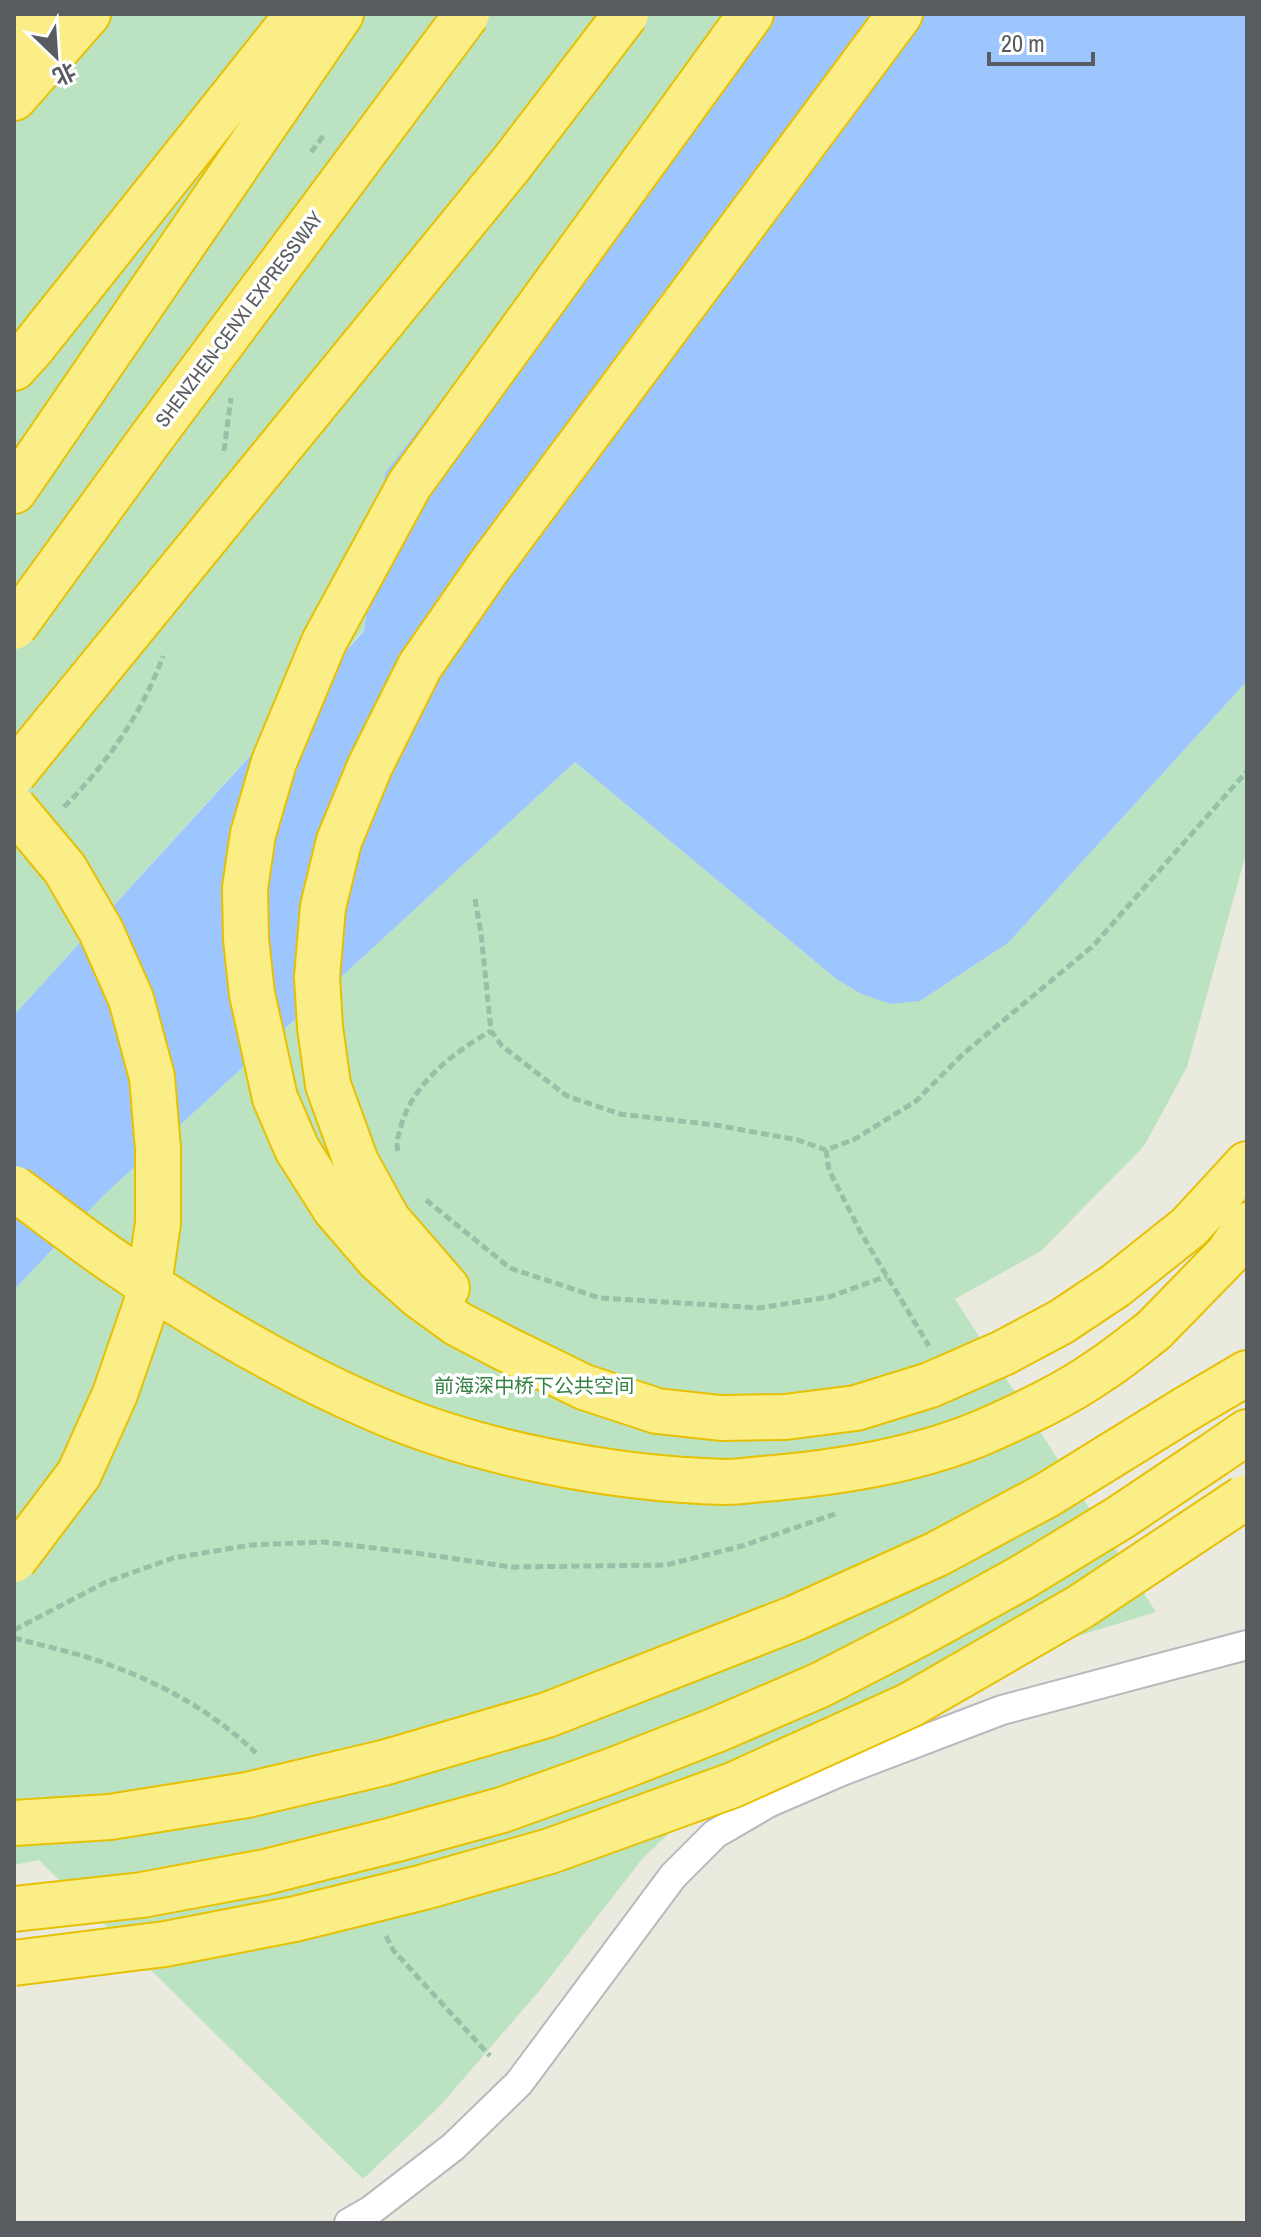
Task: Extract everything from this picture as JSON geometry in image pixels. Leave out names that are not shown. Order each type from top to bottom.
[{"type":"highway","points":[[14,41],[40,14]]},
{"type":"highway","points":[[14,98],[88,14]]},
{"type":"highway","points":[[14,368],[298,14]]},
{"type":"highway","points":[[14,491],[341,14]]},
{"type":"highway","name":"SHENZHEN-CENXI EXPRESSWAY","points":[[14,627],[467,14]]},
{"type":"highway","points":[[14,773],[512,163],[626,14]]},
{"type":"highway","points":[[751,14],[410,484],[324,642],[274,762],[253,834],[245,888],[252,994],[275,1098],[297,1149],[335,1209],[379,1260],[418,1295],[458,1324],[584,1387],[657,1411],[721,1418],[785,1417],[856,1408],[930,1385],[1003,1353],[1061,1322],[1115,1286],[1189,1227],[1247,1164]]},
{"type":"highway","points":[[504,1348],[430,1271],[388,1220],[356,1162],[328,1085],[317,977],[323,907],[339,841],[370,766],[420,666],[488,568],[900,14]]},
{"type":"highway","points":[[14,1560],[79,1474],[115,1394],[146,1304],[158,1223],[158,1149],[152,1077],[131,999],[101,931],[35,811]]},
{"type":"highway","points":[[14,1188],[180,1305],[244,1342],[373,1408],[453,1437],[526,1456],[594,1469],[728,1482],[809,1474],[885,1461],[985,1431],[1043,1404],[1098,1372],[1154,1330],[1228,1254],[1247,1225]]},
{"type":"highway","points":[[14,1823],[110,1817],[247,1795],[383,1763],[547,1715],[795,1618],[937,1554],[1047,1495],[1247,1373]]},
{"type":"highway","points":[[14,1909],[142,1895],[265,1872],[502,1810],[611,1771],[820,1685],[921,1633],[1021,1578],[1231,1443]]},
{"type":"highway","points":[[14,1963],[165,1944],[295,1919],[550,1851],[733,1785],[910,1705],[1080,1607],[1245,1497]]},
{"type":"street","points":[[349,2223],[370,2211],[453,2147],[519,2083],[673,1876],[715,1834],[768,1803],[842,1771],[1002,1710],[1247,1645]]},
{"type":"path","points":[[308,158],[325,133]]},
{"type":"path","points":[[223,455],[232,383]]},
{"type":"path","points":[[35,811],[67,804],[116,747],[154,681],[165,652]]},
{"type":"path","points":[[475,899],[491,1031],[502,1046],[567,1096],[620,1114],[715,1125],[798,1140],[826,1150],[855,1139],[916,1101],[963,1054],[1093,946],[1247,771]]},
{"type":"path","points":[[401,1159],[396,1145],[405,1113],[431,1076],[462,1047],[491,1031]]},
{"type":"path","points":[[422,1196],[510,1268],[600,1298],[759,1308],[829,1297],[887,1276]]},
{"type":"path","points":[[14,1630],[106,1582],[173,1558],[251,1545],[323,1542],[511,1567],[666,1565],[742,1546],[848,1507]]},
{"type":"green space","points":[[14,14],[738,14],[385,473],[364,630],[14,1015]]},
{"type":"green space","name":"前海深中桥下公共空间","points":[[1247,681],[1247,850],[1187,1067],[1144,1146],[1041,1251],[955,1299],[1156,1612],[922,1684],[748,1758],[643,1858],[540,1990],[439,2107],[363,2179],[39,1860],[14,1865],[14,1290],[104,1195],[575,762],[835,978],[920,1001],[1008,943]]},
{"type":"water","points":[[738,14],[1247,14],[1247,681],[1008,943],[920,1001],[891,1004],[861,994],[835,978],[575,762],[104,1195],[14,1290],[14,1015],[364,631],[385,473]]}]
